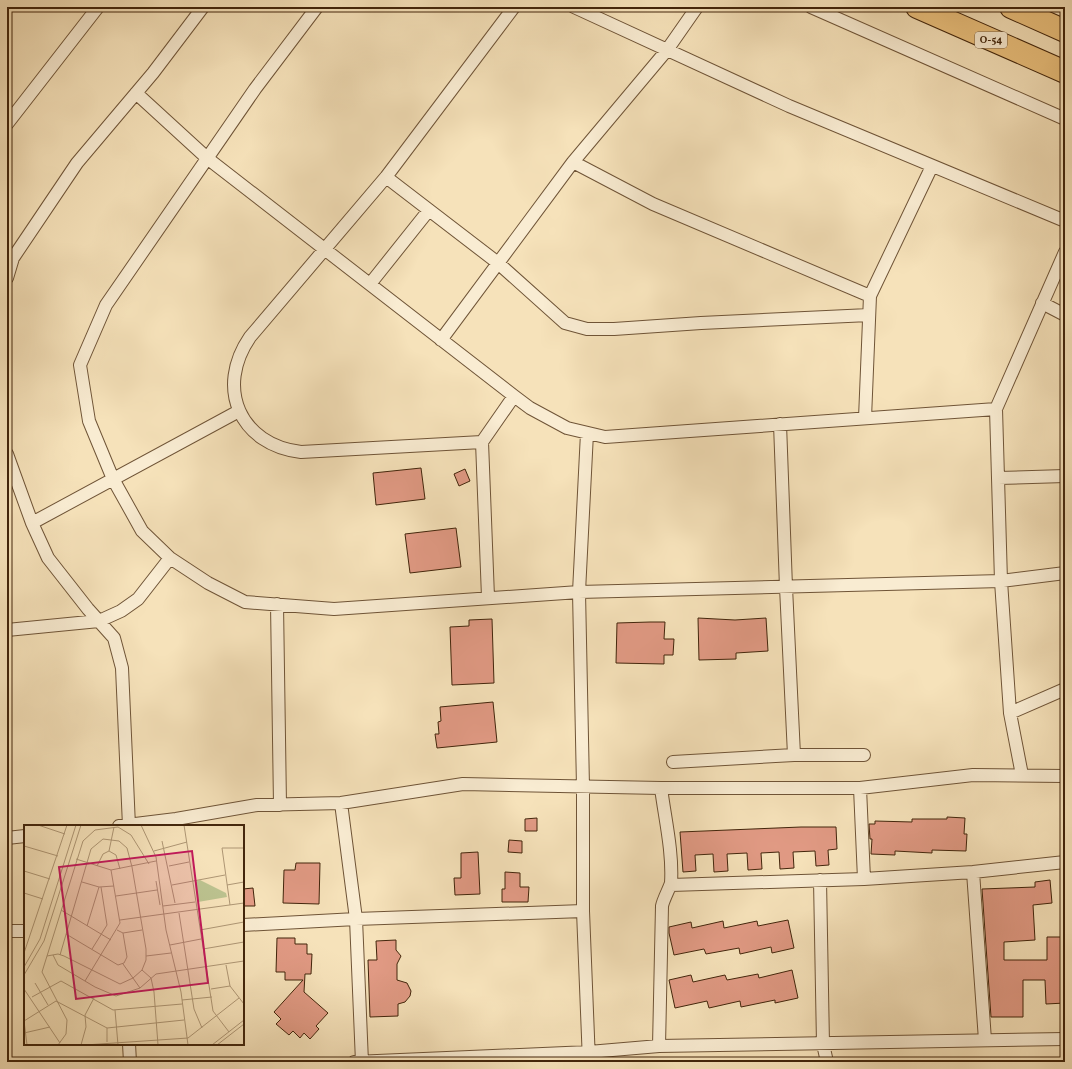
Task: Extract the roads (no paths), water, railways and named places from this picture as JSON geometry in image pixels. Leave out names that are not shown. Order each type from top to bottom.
[{"type":"highway","name":"O-54","points":[[917,7],[1065,72]]},
{"type":"highway","points":[[1011,7],[1065,31]]},
{"type":"street","points":[[7,124],[98,7]]},
{"type":"street","points":[[7,278],[13,258],[77,163],[136,93],[203,7]]},
{"type":"street","points":[[317,7],[255,89],[106,305],[80,365],[89,420],[113,479],[142,530],[170,558],[208,583],[245,602],[334,609],[488,597],[579,592],[1001,581],[1065,573]]},
{"type":"street","points":[[482,442],[301,452],[290,450],[276,446],[260,436],[245,421],[235,398],[234,373],[242,348],[386,177],[514,7]]},
{"type":"street","points":[[574,7],[789,106],[1065,221]]},
{"type":"street","points":[[441,340],[573,162],[667,50],[697,7]]},
{"type":"street","points":[[811,7],[1065,119]]},
{"type":"street","points":[[136,93],[207,158],[325,250],[530,408],[567,428],[605,437],[996,408]]},
{"type":"street","points":[[573,162],[653,204],[870,296]]},
{"type":"street","points":[[865,418],[870,296],[932,166]]},
{"type":"street","points":[[386,177],[498,263],[565,323],[587,329],[869,315]]},
{"type":"street","points":[[370,284],[429,210]]},
{"type":"street","points":[[1022,775],[1010,713],[1001,581],[996,408],[1065,252]]},
{"type":"street","points":[[1042,303],[1065,315]]},
{"type":"street","points":[[488,597],[482,442],[514,396]]},
{"type":"street","points":[[32,523],[240,411]]},
{"type":"street","points":[[780,424],[794,755]]},
{"type":"street","points":[[587,433],[579,592],[583,787],[583,911],[589,1057]]},
{"type":"street","points":[[7,454],[32,523],[48,558],[114,638],[122,668],[126,825]]},
{"type":"street","points":[[998,478],[1065,476]]},
{"type":"street","points":[[7,630],[99,621],[121,611],[138,599],[170,558]]},
{"type":"street","points":[[277,604],[280,805]]},
{"type":"street","points":[[1010,713],[1065,689]]},
{"type":"street","points":[[673,762],[794,755],[864,755]]},
{"type":"street","points":[[133,825],[257,805],[341,803],[463,784],[662,788],[860,788],[973,775],[1065,776]]},
{"type":"street","points":[[659,1046],[662,906],[665,894],[671,885],[672,859],[662,788]]},
{"type":"street","points":[[860,788],[864,879]]},
{"type":"street","points":[[341,803],[356,919],[362,1062]]},
{"type":"street","points":[[7,838],[24,836]]},
{"type":"street","points":[[671,885],[864,879],[973,872],[1065,862]]},
{"type":"street","points":[[973,872],[985,1040]]},
{"type":"street","points":[[820,880],[823,1044],[827,1062]]},
{"type":"street","points":[[244,925],[356,919],[583,911]]},
{"type":"street","points":[[7,932],[24,931]]},
{"type":"street","points":[[354,1062],[589,1057],[659,1046],[1065,1039]]},
{"type":"street","points":[[129,1045],[130,1062]]}]
